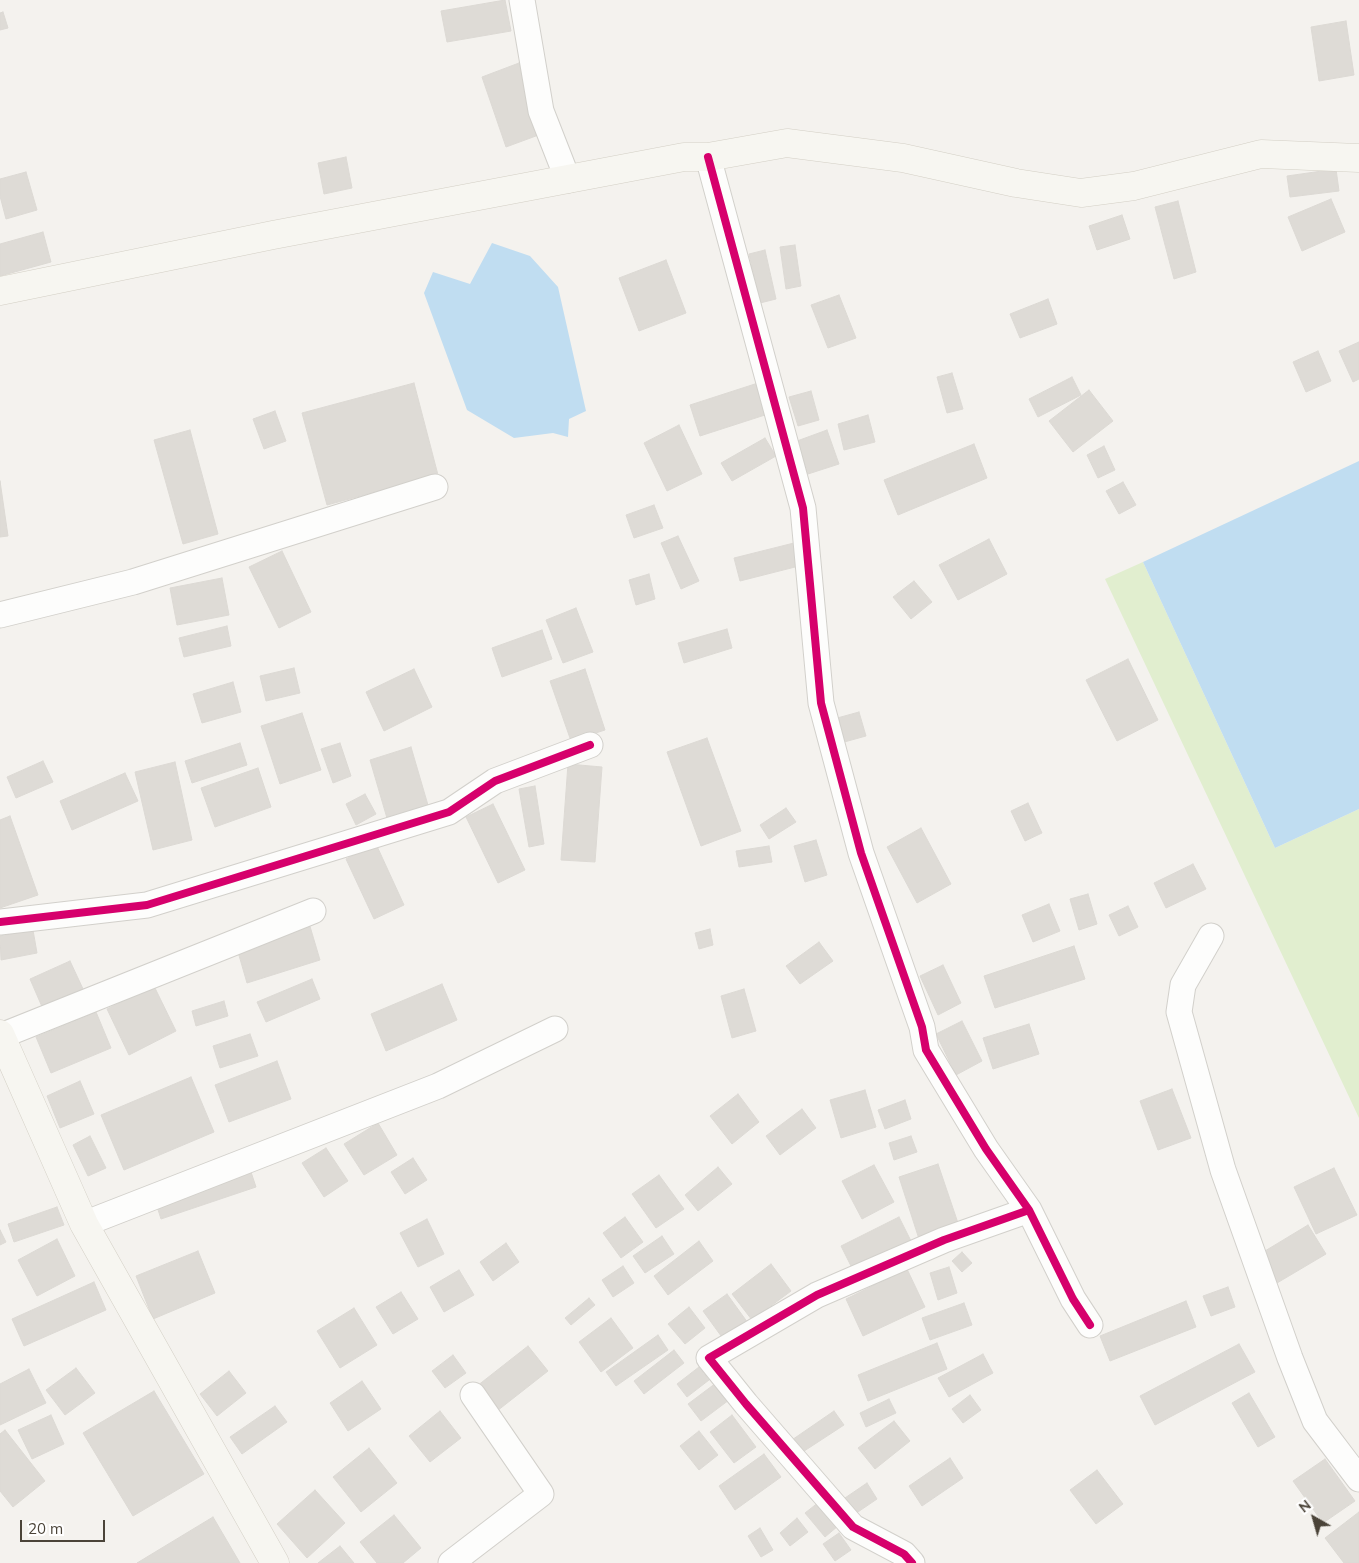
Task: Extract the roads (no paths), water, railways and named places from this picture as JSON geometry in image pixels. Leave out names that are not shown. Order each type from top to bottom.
[{"type":"main road","points":[[0,291],[273,235],[684,157],[708,157],[787,143],[903,158],[1016,183],[1081,193],[1134,186],[1261,154],[1359,158]]},
{"type":"main road","points":[[1,1035],[84,1224],[275,1563]]},
{"type":"street","points":[[522,0],[541,110],[568,180]]},
{"type":"street","points":[[708,157],[803,508],[821,703],[860,853],[922,1027],[926,1050],[986,1149],[1029,1210],[1073,1299],[1090,1326]]},
{"type":"street","points":[[0,615],[133,582],[435,486]]},
{"type":"street","points":[[0,922],[147,905],[449,812],[495,781],[590,745]]},
{"type":"street","points":[[1,1035],[313,911]]},
{"type":"street","points":[[1212,936],[1183,985],[1179,1012],[1223,1170],[1290,1358],[1315,1421],[1359,1479]]},
{"type":"street","points":[[84,1224],[438,1086],[555,1029]]},
{"type":"street","points":[[912,1563],[904,1554],[853,1527],[746,1404],[709,1358],[817,1295],[944,1240],[1029,1210]]},
{"type":"street","points":[[451,1563],[541,1494],[473,1395]]},
{"type":"water","points":[[492,243],[530,256],[558,287],[586,411],[569,419],[568,437],[553,433],[514,438],[467,410],[424,293],[433,272],[470,284]]},
{"type":"water","points":[[1359,461],[1359,809],[1275,848],[1143,562]]}]
